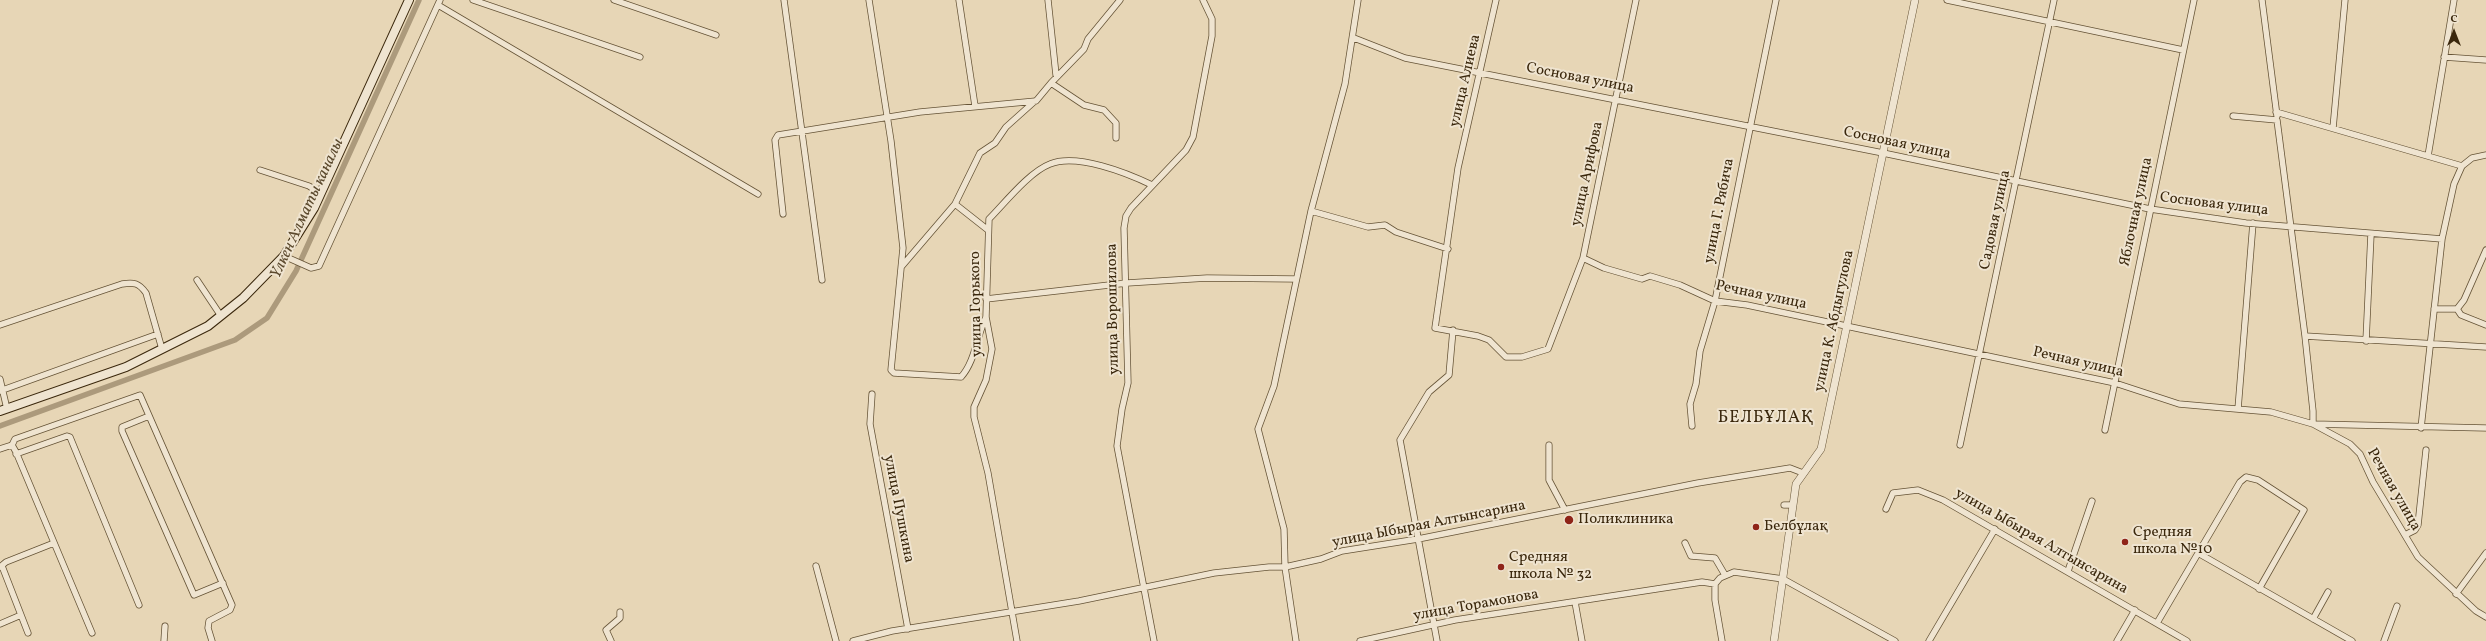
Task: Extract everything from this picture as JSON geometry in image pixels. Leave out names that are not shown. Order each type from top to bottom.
[{"type":"main road","points":[[4,410],[126,367],[208,326],[243,298],[284,256],[320,194],[409,0]]},
{"type":"street","points":[[473,0],[640,57]]},
{"type":"street","points":[[614,0],[716,35]]},
{"type":"street","points":[[784,0],[822,280]]},
{"type":"street","points":[[869,0],[887,119],[903,248],[891,370],[894,373],[961,376],[968,370],[979,332],[986,317]]},
{"type":"street","points":[[959,0],[974,106]]},
{"type":"street","points":[[1048,0],[1056,75]]},
{"type":"street","points":[[902,267],[955,204],[980,153],[995,143],[1006,127],[1036,101],[1056,75],[1084,49],[1088,39],[1120,0]]},
{"type":"street","name":"улица Ворошилова","points":[[1154,641],[1117,446],[1122,409],[1128,383],[1127,283],[1124,228],[1126,216],[1152,185],[1186,150],[1193,137],[1212,36],[1212,19],[1203,0]]},
{"type":"street","points":[[1296,641],[1284,567],[1284,529],[1258,429],[1274,386],[1311,211],[1346,84],[1354,38],[1358,0]]},
{"type":"street","name":"улица Алиева","points":[[1453,330],[1435,328],[1448,249],[1458,168],[1481,72],[1496,0]]},
{"type":"street","name":"улица Арифова","points":[[1453,330],[1489,340],[1506,357],[1522,357],[1548,349],[1583,258],[1636,0]]},
{"type":"street","name":"улица Г. Рябича","points":[[1692,426],[1690,404],[1696,384],[1702,341],[1715,301],[1749,126],[1776,0]]},
{"type":"street","name":"улица К. Абдыгулова","points":[[1774,641],[1796,484],[1813,462],[1821,448],[1915,0]]},
{"type":"street","points":[[1947,0],[2183,50]]},
{"type":"street","name":"Садовая улица","points":[[1960,445],[2054,0]]},
{"type":"street","name":"Яблочная улица","points":[[2105,430],[2194,0]]},
{"type":"street","points":[[2262,0],[2305,336],[2313,411],[2312,424],[2421,428],[2486,428]]},
{"type":"street","points":[[2333,128],[2344,0]]},
{"type":"street","points":[[2428,156],[2454,0]]},
{"type":"street","points":[[284,256],[311,268],[319,266],[439,2],[758,194]]},
{"type":"street","name":"Сосновая улица","points":[[1354,38],[1405,58],[1883,153],[2150,209],[2290,227],[2442,239]]},
{"type":"street","points":[[2444,57],[2486,60]]},
{"type":"street","points":[[1051,82],[1084,105],[1104,110],[1116,123],[1116,138]]},
{"type":"street","points":[[783,214],[775,140],[778,135],[801,133],[974,106],[1036,101]]},
{"type":"street","points":[[2276,112],[2462,166]]},
{"type":"street","points":[[2233,116],[2277,120]]},
{"type":"street","points":[[2421,428],[2442,239],[2454,184],[2462,166],[2472,158],[2486,155]]},
{"type":"street","name":"улица Горького","points":[[1017,641],[988,473],[974,417],[974,407],[991,363],[992,349],[986,317],[989,219],[1036,173],[1050,164],[1064,162],[1099,165],[1123,171],[1152,185]]},
{"type":"street","points":[[260,170],[309,186],[320,194]]},
{"type":"street","points":[[955,204],[988,230]]},
{"type":"street","points":[[1311,211],[1368,227],[1385,225],[1396,232],[1448,249]]},
{"type":"street","points":[[2238,408],[2252,223]]},
{"type":"street","points":[[2366,341],[2371,234]]},
{"type":"street","points":[[2457,309],[2464,300],[2485,251]]},
{"type":"street","name":"Речная улица","points":[[1583,258],[1604,268],[1642,279],[1650,276],[1680,285],[1715,301],[1747,304],[2115,383],[2179,404],[2271,412],[2312,424],[2350,444],[2360,454],[2373,482],[2418,557],[2456,594],[2486,617]]},
{"type":"street","points":[[986,299],[1127,283],[1208,278],[1296,279]]},
{"type":"street","points":[[197,280],[221,316]]},
{"type":"street","points":[[0,325],[122,284],[133,282],[140,285],[146,293],[162,349]]},
{"type":"street","points":[[2434,309],[2457,309]]},
{"type":"street","points":[[2457,309],[2461,315],[2486,325]]},
{"type":"street","points":[[1437,641],[1400,440],[1429,392],[1449,375],[1453,330]]},
{"type":"street","points":[[2,390],[158,334]]},
{"type":"street","points":[[2305,336],[2430,346],[2486,348]]},
{"type":"street","points":[[0,379],[4,410]]},
{"type":"street","name":"улица Пушкина","points":[[872,394],[870,424],[908,629]]},
{"type":"street","points":[[92,634],[12,445],[14,439],[140,395],[232,605],[230,610],[209,621],[208,628],[212,641]]},
{"type":"street","points":[[149,416],[122,427],[122,431],[180,566],[194,595],[223,583]]},
{"type":"street","points":[[16,454],[70,437],[139,605]]},
{"type":"street","points":[[0,449],[12,445]]},
{"type":"street","points":[[1549,445],[1549,480],[1566,510]]},
{"type":"street","points":[[2405,535],[2415,530],[2418,525],[2426,450]]},
{"type":"street","name":"улица Ыбырая Алтынсарина","points":[[853,641],[908,629],[1079,601],[1144,586],[1250,568],[1284,567],[1321,559],[1342,551],[1418,539],[1741,476],[1790,468],[1803,473]]},
{"type":"street","points":[[2157,623],[2240,482],[2246,477],[2258,480],[2304,510],[2259,589]]},
{"type":"street","name":"улица Ыбырая Алтынсарина","points":[[1886,509],[1893,492],[1918,490],[1943,500],[2187,641]]},
{"type":"street","points":[[2068,572],[2092,501]]},
{"type":"street","points":[[1784,505],[1793,505]]},
{"type":"street","points":[[1929,641],[1995,529]]},
{"type":"street","points":[[28,633],[1,566],[6,562],[54,543]]},
{"type":"street","points":[[1685,543],[1691,556],[1715,558],[1726,575]]},
{"type":"street","points":[[2198,553],[2352,641]]},
{"type":"street","points":[[2456,594],[2486,553]]},
{"type":"street","points":[[816,566],[836,641]]},
{"type":"street","points":[[1722,641],[1715,600],[1715,584],[1726,575],[1734,572],[1783,579],[1895,641]]},
{"type":"street","name":"улица Торамонова","points":[[1360,641],[1434,625],[1575,602],[1702,582],[1715,584]]},
{"type":"street","points":[[2313,619],[2328,592]]},
{"type":"street","points":[[1575,602],[1582,641]]},
{"type":"street","points":[[2384,641],[2397,606]]},
{"type":"street","points":[[2117,641],[2135,610]]},
{"type":"street","points":[[611,641],[606,630],[620,618],[620,612]]},
{"type":"street","points":[[0,624],[21,616]]},
{"type":"street","points":[[164,641],[165,626]]},
{"type":"waterway","name":"Үлкен Алматы каналы","points":[[0,426],[235,340],[267,318],[296,271],[419,0]]},
{"type":"place","name":"Поликлиника","points":[[1569,520]]},
{"type":"place","name":"Белбұлақ","points":[[1756,527]]},
{"type":"place","name":"Средняя школа №10","points":[[2125,542]]},
{"type":"place","name":"Средняя школа № 32","points":[[1501,567]]},
{"type":"district","name":"БЕЛБҰЛАҚ","points":[[1766,419]]}]
